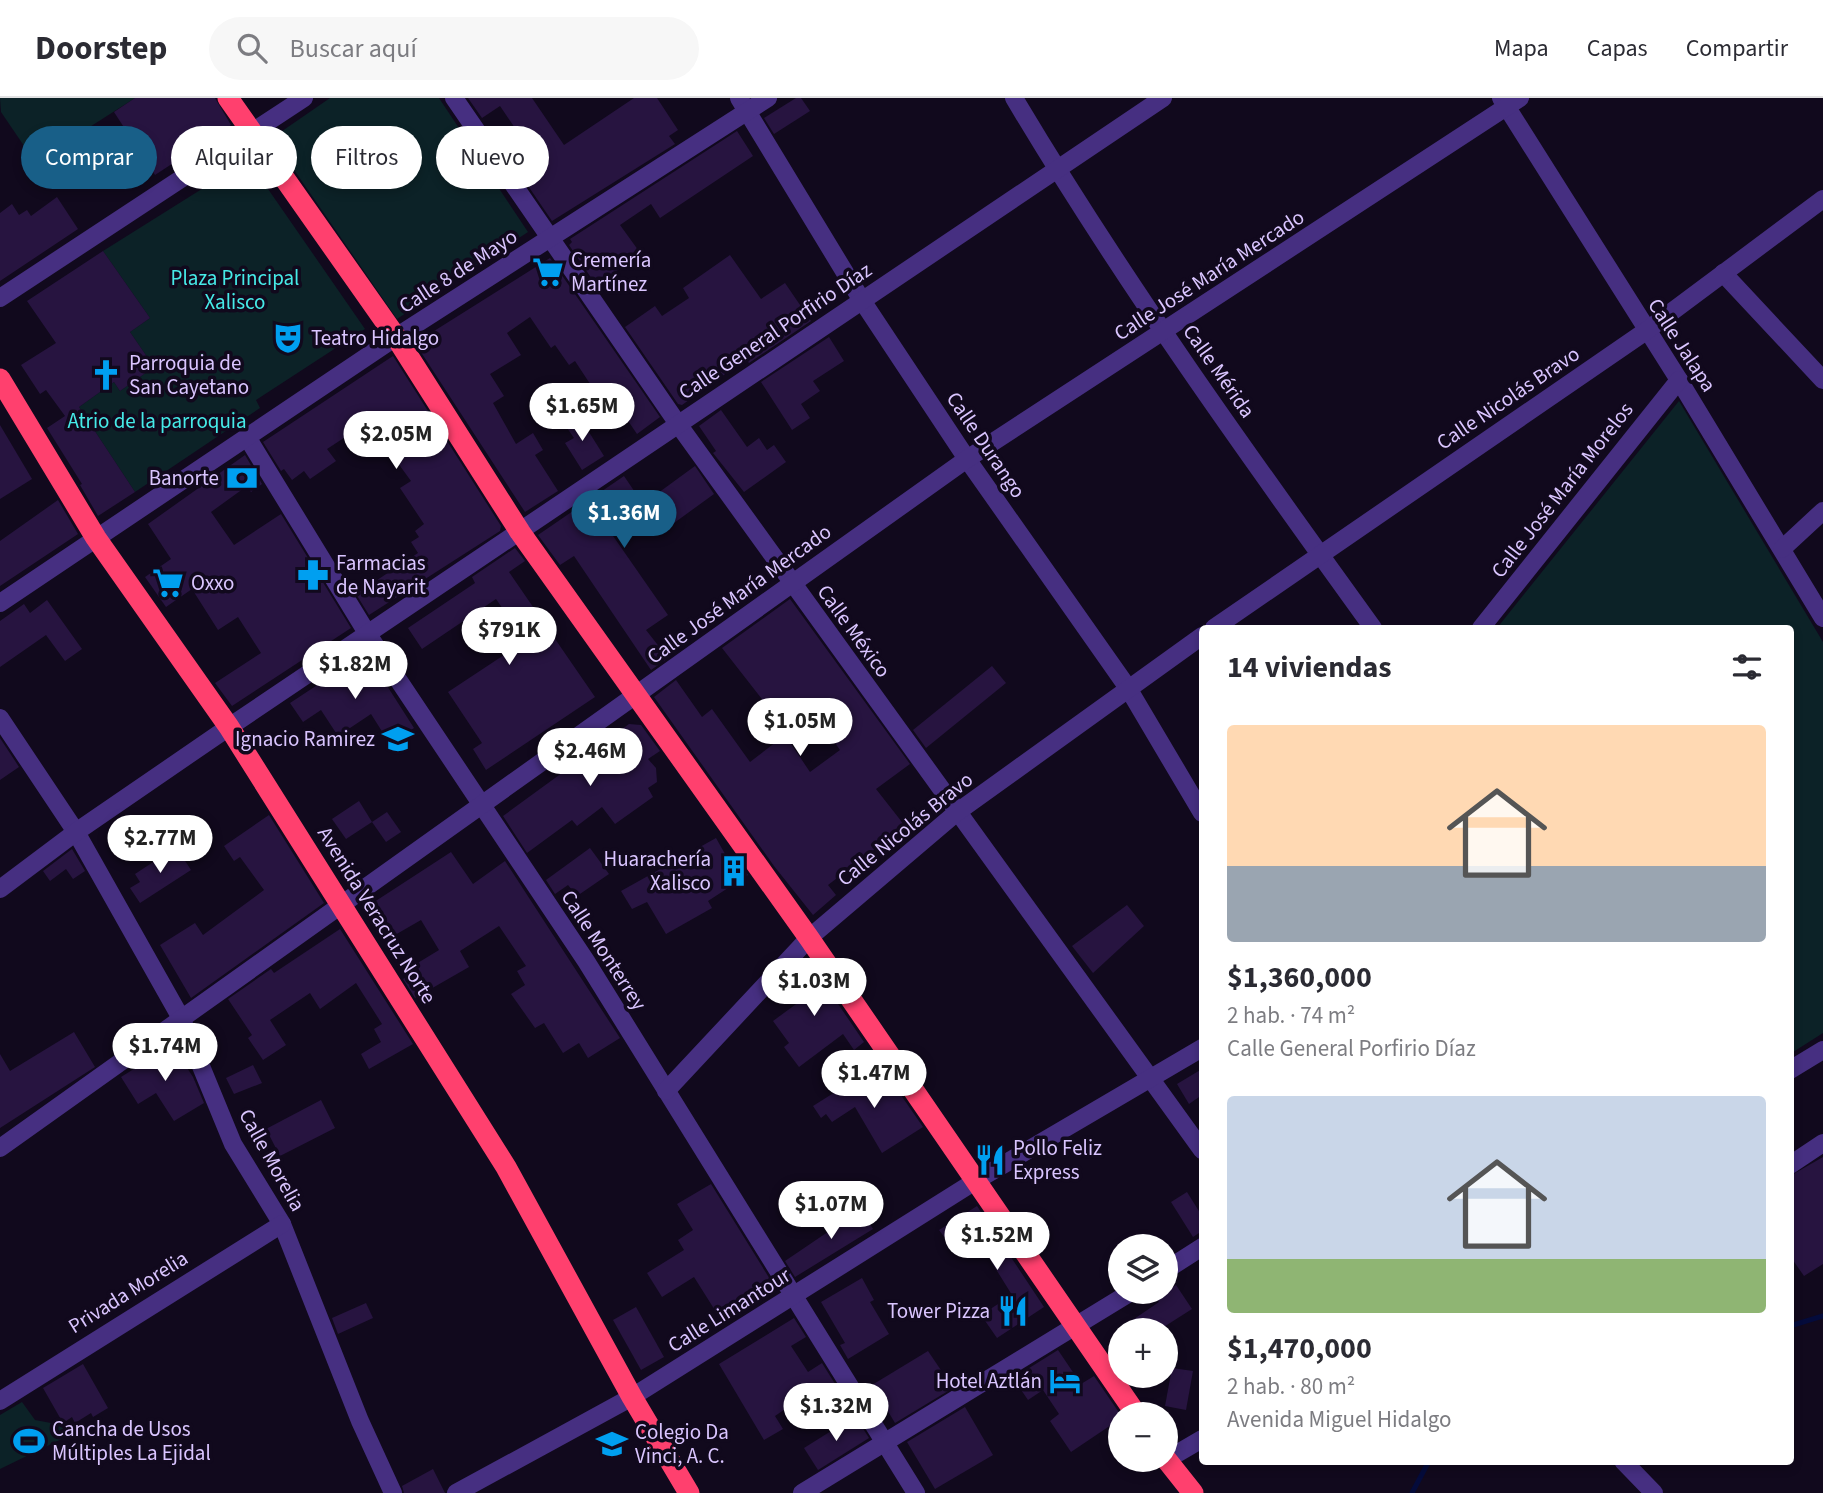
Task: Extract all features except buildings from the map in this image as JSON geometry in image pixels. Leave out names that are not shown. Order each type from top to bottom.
[{"type":"highway","points":[[228,98],[247,126]]},
{"type":"highway","points":[[291,189],[396,337],[520,531],[636,698],[809,938],[1128,1402]]},
{"type":"highway","name":"Avenida Veracruz Norte","points":[[0,379],[96,538],[229,727],[506,1167],[632,1397],[689,1493]]},
{"type":"highway","points":[[1176,1472],[1193,1493]]},
{"type":"street","points":[[264,126],[304,98]]},
{"type":"street","name":"Calle México","points":[[453,98],[678,424],[956,813],[1199,1146]]},
{"type":"street","name":"Calle 8 de Mayo","points":[[0,603],[396,337],[549,239],[743,105],[768,98]]},
{"type":"street","name":"Calle Mérida","points":[[1014,98],[1056,169],[1164,333],[1371,625]]},
{"type":"street","name":"Calle General Porfirio Díaz","points":[[0,889],[76,832],[367,633],[1163,98]]},
{"type":"street","name":"Calle Jalapa","points":[[1509,101],[1646,331],[1679,380],[1823,618]]},
{"type":"street","name":"Calle José María Mercado","points":[[0,1148],[636,698],[791,582],[967,459],[1164,333],[1509,101]]},
{"type":"street","name":"Calle Durango","points":[[743,105],[861,299],[967,459],[1128,688],[1199,808]]},
{"type":"street","points":[[0,298],[171,187]]},
{"type":"street","name":"Calle Nicolás Bravo","points":[[1218,625],[1646,331],[1823,199]]},
{"type":"street","points":[[1723,273],[1823,380]]},
{"type":"street","name":"Calle José María Morelos","points":[[1484,625],[1679,380]]},
{"type":"street","name":"Calle Monterrey","points":[[247,438],[367,633],[586,961],[916,1493]]},
{"type":"street","points":[[1782,549],[1823,511]]},
{"type":"street","name":"Calle Nicolás Bravo","points":[[666,1091],[809,938],[956,813],[1199,638]]},
{"type":"street","name":"Calle Morelia","points":[[0,718],[76,832],[182,1020],[233,1143],[282,1224],[360,1421],[393,1493]]},
{"type":"street","name":"Calle Limantour","points":[[456,1493],[632,1397],[977,1180],[1199,1050]]},
{"type":"street","points":[[1794,1068],[1823,1050]]},
{"type":"street","points":[[1794,1162],[1823,1143]]},
{"type":"street","name":"Privada Morelia","points":[[0,1401],[282,1224]]},
{"type":"street","points":[[1178,1262],[1199,1249]]},
{"type":"street","points":[[802,1493],[1111,1304]]},
{"type":"street","points":[[1178,1452],[1199,1441]]},
{"type":"street","points":[[1627,1465],[1654,1493]]},
{"type":"green space","points":[[0,98],[135,98],[91,126],[21,126],[21,141],[1,112]]},
{"type":"green space","points":[[330,98],[439,98],[458,126],[436,126],[436,189],[499,189],[528,232],[397,319],[297,174],[297,126],[289,126]]},
{"type":"green space","name":"Plaza Principal Xalisco","points":[[202,189],[268,189],[365,329],[256,400],[260,408],[135,492],[79,407],[114,382],[120,391],[154,367],[130,332],[150,318],[103,251]]},
{"type":"green space","points":[[1679,401],[1823,642],[1823,1033],[1794,1051],[1794,625],[1499,625]]},
{"type":"green space","name":"Cancha de Usos Múltiples La Ejidal","points":[[22,1402],[35,1420],[67,1426],[72,1434],[0,1469],[0,1415]]},
{"type":"waterway","points":[[1794,1325],[1823,1316]]},
{"type":"waterway","points":[[1412,1493],[1427,1465]]},
{"type":"place","name":"Cremería Martínez","points":[[548,272]]},
{"type":"place","name":"Teatro Hidalgo","points":[[288,338]]},
{"type":"place","name":"Parroquia de San Cayetano","points":[[106,375]]},
{"type":"place","name":"Banorte","points":[[242,478]]},
{"type":"place","name":"Farmacias de Nayarit","points":[[313,575]]},
{"type":"place","name":"Oxxo","points":[[168,583]]},
{"type":"place","name":"Ignacio Ramirez","points":[[398,739]]},
{"type":"place","name":"Huarachería Xalisco","points":[[734,871]]},
{"type":"place","name":"Pollo Feliz Express","points":[[990,1160]]},
{"type":"place","name":"Tower Pizza","points":[[1013,1311]]},
{"type":"place","name":"Hotel Aztlán","points":[[1065,1381]]},
{"type":"place","name":"Cancha de Usos Múltiples La Ejidal","points":[[29,1441]]},
{"type":"place","name":"Colegio Da Vinci, A. C.","points":[[612,1444]]},
{"type":"park label","name":"Atrio de la parroquia","points":[[157,421]]}]
